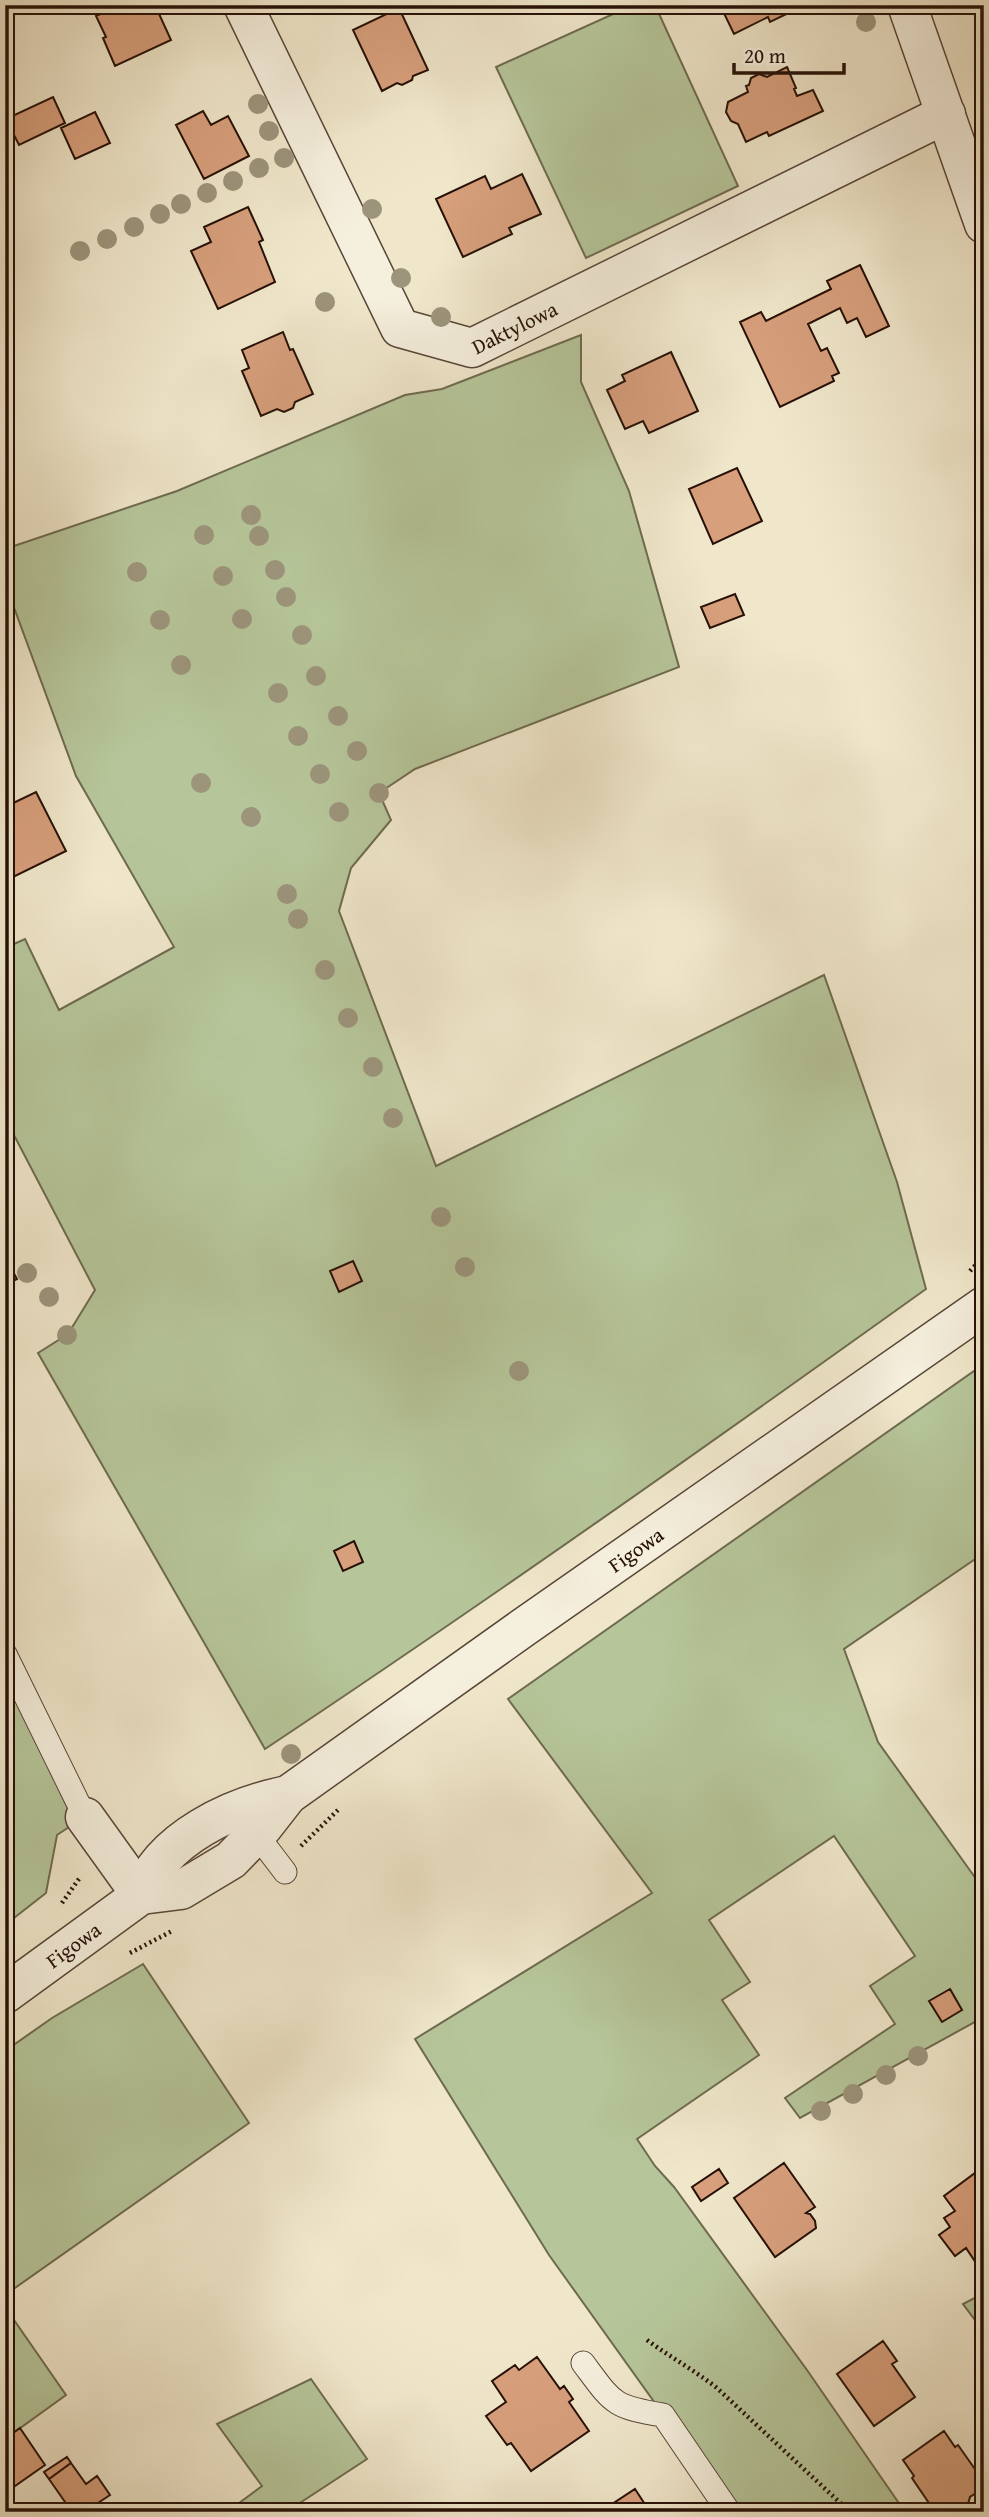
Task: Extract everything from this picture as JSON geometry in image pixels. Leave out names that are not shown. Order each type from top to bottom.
[{"type":"street","name":"Daktylowa","points":[[243,5],[400,328],[472,348],[946,114]]},
{"type":"street","points":[[907,5],[946,114],[976,173],[984,224]]},
{"type":"street","name":"Figowa","points":[[5,1994],[141,1895],[181,1889],[231,1860],[247,1822],[984,1306]]},
{"type":"street","points":[[85,1817],[141,1895]]},
{"type":"lane","points":[[5,1654],[85,1817]]},
{"type":"lane","points":[[247,1822],[285,1872]]},
{"type":"lane","points":[[583,2363],[612,2402],[633,2411],[663,2415],[729,2512]]},
{"type":"path","points":[[647,2340],[717,2388],[850,2512]]},
{"type":"green space","points":[[633,5],[655,5],[738,186],[586,258],[496,67]]},
{"type":"green space","points":[[581,335],[581,382],[629,491],[679,667],[415,769],[379,793],[391,820],[351,868],[339,911],[436,1166],[824,975],[897,1182],[926,1289],[598,1522],[265,1749],[38,1353],[68,1334],[95,1290],[5,1118],[5,948],[25,939],[59,1010],[174,947],[76,776],[5,583],[5,549],[177,491],[405,395],[442,389]]},
{"type":"green space","points":[[984,1364],[984,1553],[844,1649],[878,1742],[984,1890],[984,2017],[800,2118],[785,2098],[895,2024],[870,1986],[915,1956],[834,1836],[709,1920],[750,1982],[722,2000],[759,2055],[637,2139],[807,2370],[905,2512],[733,2512],[549,2255],[415,2039],[652,1893],[508,1699]]},
{"type":"green space","points":[[5,1676],[75,1823],[57,1835],[46,1893],[5,1925]]},
{"type":"green space","points":[[143,1964],[249,2123],[5,2295],[5,2051],[52,2018]]},
{"type":"green space","points":[[984,2293],[984,2332],[963,2304]]},
{"type":"green space","points":[[5,2307],[66,2395],[5,2439]]},
{"type":"green space","points":[[311,2379],[367,2459],[286,2512],[227,2512],[262,2486],[217,2424]]},
{"type":"building","points":[[119,5],[155,5],[171,40],[115,66],[96,16]]},
{"type":"building","points":[[720,5],[795,5],[797,9],[770,22],[768,17],[734,34]]},
{"type":"building","points":[[399,8],[428,70],[413,76],[412,80],[402,85],[397,83],[382,91],[353,30]]},
{"type":"building","points":[[787,67],[797,96],[813,90],[823,111],[769,136],[767,132],[746,142],[738,124],[731,121],[726,112],[728,102],[748,92],[746,86],[751,78],[759,74],[767,77]]},
{"type":"building","points":[[53,97],[65,123],[19,145],[6,119]]},
{"type":"building","points":[[203,111],[211,125],[228,116],[249,156],[204,179],[176,125]]},
{"type":"building","points":[[95,112],[110,143],[75,159],[61,128]]},
{"type":"building","points":[[522,174],[541,214],[509,228],[512,234],[463,257],[436,199],[485,176],[491,189]]},
{"type":"building","points":[[248,207],[263,240],[259,242],[275,282],[218,309],[191,251],[211,242],[204,227]]},
{"type":"building","points":[[860,265],[889,326],[866,337],[857,318],[847,323],[840,308],[808,324],[821,351],[827,348],[839,373],[832,376],[834,381],[780,407],[740,322],[761,312],[766,321],[831,289],[827,281]]},
{"type":"building","points":[[283,332],[313,394],[295,402],[293,408],[284,412],[277,409],[261,416],[242,371],[249,368],[242,350]]},
{"type":"building","points":[[671,352],[698,411],[649,433],[643,421],[625,429],[607,390],[625,381],[622,375]]},
{"type":"building","points":[[737,468],[762,521],[713,544],[689,489]]},
{"type":"building","points":[[735,594],[744,615],[710,628],[701,607]]},
{"type":"building","points":[[36,792],[66,851],[5,881],[5,807]]},
{"type":"building","points":[[5,1257],[17,1279],[5,1285]]},
{"type":"building","points":[[353,1261],[362,1281],[339,1292],[330,1271]]},
{"type":"building","points":[[354,1541],[363,1562],[343,1571],[334,1551]]},
{"type":"building","points":[[950,1989],[962,2010],[942,2022],[929,2001]]},
{"type":"building","points":[[784,2163],[815,2207],[806,2213],[815,2221],[816,2228],[775,2257],[734,2198]]},
{"type":"building","points":[[719,2169],[728,2183],[701,2201],[692,2187]]},
{"type":"building","points":[[975,2173],[984,2185],[984,2257],[976,2263],[966,2248],[955,2256],[939,2235],[950,2227],[944,2218],[955,2211],[944,2196]]},
{"type":"building","points":[[883,2341],[897,2361],[892,2364],[915,2397],[874,2426],[837,2374]]},
{"type":"building","points":[[537,2357],[560,2389],[564,2386],[573,2399],[569,2402],[589,2431],[531,2471],[511,2443],[507,2445],[486,2416],[506,2402],[492,2381],[515,2365],[519,2370]]},
{"type":"building","points":[[20,2428],[45,2465],[5,2493],[5,2439]]},
{"type":"building","points":[[944,2431],[955,2447],[958,2445],[984,2482],[984,2488],[970,2497],[968,2504],[962,2509],[935,2512],[903,2460]]},
{"type":"building","points":[[67,2457],[71,2463],[49,2479],[44,2472]]},
{"type":"building","points":[[71,2463],[86,2484],[97,2476],[110,2495],[98,2503],[105,2512],[72,2512],[49,2479]]},
{"type":"building","points":[[635,2489],[650,2512],[600,2512]]}]
